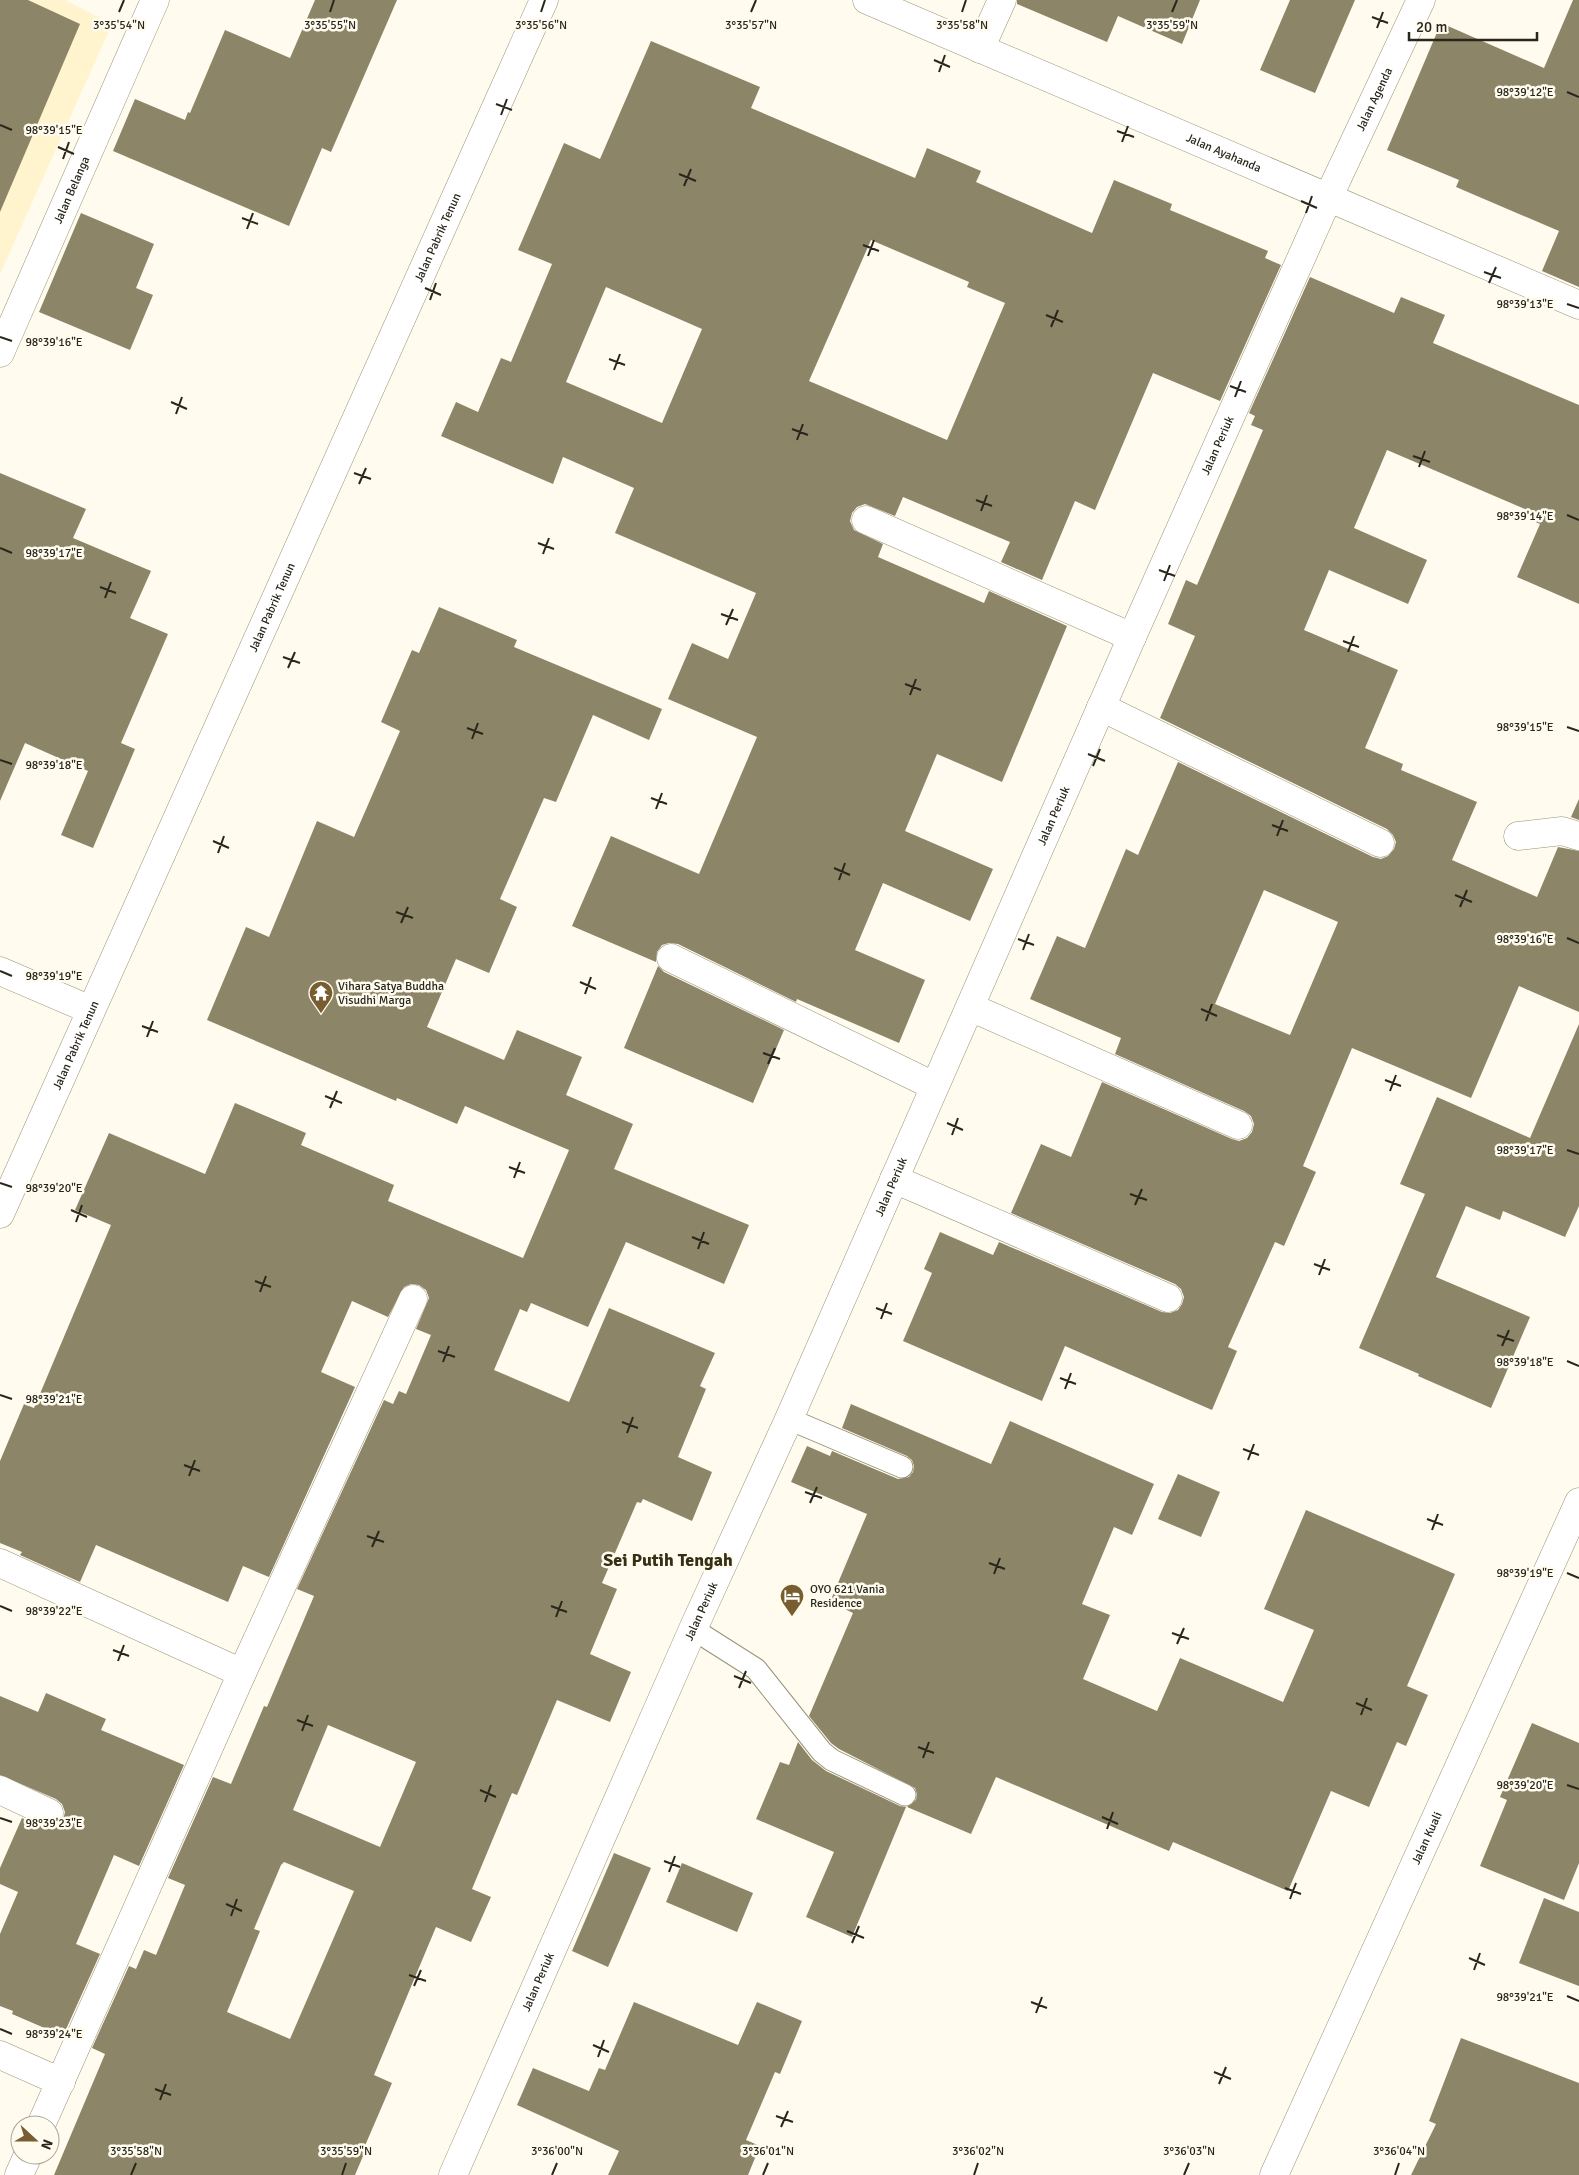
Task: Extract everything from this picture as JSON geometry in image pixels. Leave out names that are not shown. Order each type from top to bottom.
[{"type":"street","name":"Jalan Belanga","points":[[0,353],[155,0]]},
{"type":"street","name":"Jalan Pabrik Tenun","points":[[0,1214],[544,0]]},
{"type":"street","name":"Jalan Ayahanda","points":[[867,0],[1579,306]]},
{"type":"street","points":[[980,49],[1002,0]]},
{"type":"street","name":"Jalan Agenda","points":[[1328,198],[1422,0]]},
{"type":"street","name":"Jalan Periuk","points":[[453,2175],[693,1629],[790,1419],[934,1086],[1328,198]]},
{"type":"street","points":[[866,520],[1132,637]]},
{"type":"street","points":[[1101,707],[1380,843]]},
{"type":"street","points":[[1518,836],[1562,832],[1579,836]]},
{"type":"street","points":[[671,958],[934,1086]]},
{"type":"street","points":[[0,971],[91,1010]]},
{"type":"street","points":[[970,1007],[1238,1125]]},
{"type":"street","points":[[894,1179],[1168,1298]]},
{"type":"street","points":[[46,2115],[242,1673],[413,1299]]},
{"type":"street","name":"Jalan Kuali","points":[[1274,2175],[1579,1502]]},
{"type":"street","points":[[0,1563],[242,1673]]},
{"type":"street","points":[[0,1790],[49,1813]]},
{"type":"street","points":[[0,2055],[61,2082]]},
{"type":"lane","points":[[790,1419],[902,1467]]},
{"type":"lane","points":[[693,1629],[756,1668],[822,1752],[832,1760],[905,1795]]},
{"type":"shaded area","points":[[0,0],[65,0],[112,24],[0,274]]},
{"type":"building","points":[[0,0],[28,0],[80,24],[0,212]]},
{"type":"building","points":[[315,0],[397,0],[331,152],[322,148],[289,226],[113,151],[135,99],[185,120],[188,112],[190,113],[225,30],[290,58]]},
{"type":"building","points":[[1017,0],[1200,0],[1182,44],[1118,16],[1107,42],[1017,4]]},
{"type":"building","points":[[1290,0],[1355,0],[1315,93],[1260,70]]},
{"type":"building","points":[[1573,0],[1579,0],[1579,287],[1542,271],[1559,231],[1456,187],[1459,180],[1387,150],[1441,23],[1544,68]]},
{"type":"building","points":[[651,41],[760,87],[751,108],[915,178],[927,148],[981,171],[976,182],[1092,233],[1114,180],[1172,204],[1170,210],[1268,251],[1265,258],[1281,265],[1220,401],[1153,373],[1095,510],[1075,501],[1042,580],[1001,562],[1010,542],[903,497],[895,516],[865,504],[857,507],[852,513],[850,521],[854,530],[883,544],[878,557],[984,603],[989,591],[1067,626],[1002,782],[937,754],[905,831],[993,869],[970,921],[883,883],[855,950],[925,980],[899,1043],[797,999],[796,1002],[678,944],[669,943],[662,945],[657,952],[656,962],[572,926],[611,836],[699,874],[757,737],[668,699],[692,643],[728,659],[756,593],[615,533],[634,488],[563,457],[553,484],[441,436],[456,402],[478,412],[501,358],[511,362],[552,264],[518,250],[564,143],[600,159]],"holes":[[[871,240],[969,282],[967,287],[1005,303],[947,440],[809,381]],[[606,287],[702,329],[662,423],[566,382]]]},
{"type":"building","points":[[81,213],[154,244],[136,288],[153,295],[130,350],[39,312]]},
{"type":"building","points":[[1310,277],[1394,313],[1401,297],[1445,315],[1433,343],[1579,405],[1579,604],[1517,577],[1540,524],[1529,519],[1532,512],[1387,450],[1354,528],[1427,560],[1408,604],[1329,570],[1304,630],[1398,670],[1365,748],[1403,764],[1401,770],[1477,802],[1452,860],[1537,897],[1558,847],[1579,851],[1579,1012],[1519,986],[1471,1098],[1352,1048],[1303,1166],[1316,1172],[1284,1246],[1275,1242],[1228,1347],[1237,1351],[1212,1410],[1065,1346],[1042,1401],[903,1341],[932,1273],[924,1269],[940,1232],[993,1255],[999,1242],[1162,1312],[1170,1313],[1178,1310],[1184,1297],[1181,1289],[1175,1284],[1011,1213],[1041,1144],[1071,1157],[1102,1082],[1239,1141],[1247,1138],[1252,1132],[1254,1124],[1251,1116],[1244,1111],[1115,1054],[1121,1038],[1030,999],[1057,936],[1085,948],[1126,849],[1138,855],[1178,762],[1373,857],[1381,859],[1388,856],[1394,849],[1396,842],[1393,835],[1387,829],[1160,718],[1195,636],[1168,624],[1186,580],[1197,585],[1263,430],[1251,425],[1255,416],[1249,413]],"holes":[[[1264,890],[1338,922],[1290,1035],[1215,1004]]]},
{"type":"building","points":[[0,473],[86,509],[73,538],[151,571],[130,618],[168,634],[121,743],[135,749],[93,848],[61,835],[88,771],[25,743],[0,801]]},
{"type":"building","points":[[439,607],[517,640],[514,647],[662,709],[649,740],[593,715],[556,802],[544,798],[500,899],[517,907],[489,973],[456,959],[427,1027],[504,1060],[517,1030],[582,1057],[566,1095],[633,1124],[614,1169],[749,1225],[724,1284],[626,1242],[588,1327],[531,1303],[527,1312],[520,1309],[494,1370],[569,1402],[609,1308],[715,1353],[700,1386],[706,1389],[678,1457],[712,1472],[692,1521],[643,1499],[641,1503],[637,1502],[602,1583],[617,1589],[590,1654],[631,1672],[610,1722],[557,1700],[517,1795],[512,1793],[472,1889],[491,1897],[471,1942],[436,1927],[374,2075],[392,2083],[364,2148],[366,2149],[355,2175],[54,2175],[58,2165],[60,2165],[60,2161],[105,2054],[92,2048],[129,1966],[136,1969],[144,1950],[156,1955],[185,1885],[168,1878],[213,1777],[231,1784],[264,1706],[267,1707],[314,1596],[297,1589],[384,1400],[393,1404],[399,1391],[406,1394],[431,1335],[416,1329],[429,1298],[426,1290],[419,1285],[411,1284],[404,1287],[388,1317],[352,1301],[321,1372],[355,1387],[269,1577],[243,1566],[228,1602],[96,1545],[80,1582],[20,1555],[22,1552],[0,1543],[0,1461],[24,1404],[34,1408],[111,1225],[75,1210],[109,1133],[205,1174],[235,1103],[306,1133],[301,1145],[394,1185],[388,1201],[523,1258],[569,1150],[465,1106],[457,1124],[397,1098],[396,1101],[207,1020],[246,927],[269,937],[317,821],[354,837],[400,731],[381,722],[412,650],[419,653]],"holes":[[[328,1725],[416,1762],[380,1847],[293,1810]],[[284,1862],[354,1891],[290,2039],[227,2012],[260,1931],[254,1929],[281,1865]]]},
{"type":"building","points":[[1579,799],[1579,820],[1571,817]]},
{"type":"building","points":[[658,966],[664,972],[784,1030],[753,1103],[624,1048]]},
{"type":"building","points":[[1579,1024],[1579,1206],[1565,1237],[1503,1211],[1500,1220],[1466,1206],[1436,1277],[1530,1317],[1491,1408],[1359,1348],[1425,1194],[1400,1184],[1437,1097],[1530,1138]]},
{"type":"building","points":[[851,1404],[991,1464],[1010,1421],[1154,1484],[1132,1535],[1114,1527],[1082,1604],[1110,1615],[1083,1679],[1157,1711],[1180,1658],[1283,1702],[1314,1630],[1264,1609],[1306,1510],[1455,1574],[1407,1686],[1428,1695],[1406,1746],[1397,1742],[1369,1807],[1331,1791],[1288,1891],[1173,1842],[1169,1851],[996,1777],[971,1834],[907,1807],[916,1800],[915,1788],[839,1749],[831,1743],[809,1716],[853,1613],[830,1602],[867,1514],[791,1482],[807,1446],[830,1456],[832,1451],[898,1479],[909,1477],[913,1472],[914,1466],[912,1460],[907,1456],[842,1428]]},
{"type":"building","points":[[1178,1474],[1220,1492],[1201,1537],[1158,1519]]},
{"type":"building","points":[[46,1693],[106,1719],[101,1730],[184,1765],[139,1866],[114,1855],[76,1944],[100,1954],[63,2036],[12,2014],[13,2011],[0,2006],[0,1934],[18,1892],[0,1884],[0,1868],[22,1818],[42,1827],[51,1828],[58,1826],[63,1820],[65,1812],[62,1804],[56,1799],[0,1775],[0,1696],[38,1712]]},
{"type":"building","points":[[1532,1723],[1579,1743],[1579,1863],[1564,1900],[1480,1866],[1507,1800],[1500,1797]]},
{"type":"building","points":[[798,1742],[812,1760],[826,1771],[900,1806],[906,1807],[852,1937],[806,1917],[834,1852],[756,1819],[780,1762],[789,1765]]},
{"type":"building","points":[[614,1853],[651,1868],[608,1967],[572,1951]]},
{"type":"building","points":[[682,1863],[753,1893],[737,1932],[666,1902]]},
{"type":"building","points":[[1544,1898],[1579,1912],[1579,1986],[1519,1963]]},
{"type":"building","points":[[634,2002],[738,2045],[757,2002],[802,2021],[780,2074],[775,2072],[746,2140],[760,2146],[748,2175],[608,2175],[619,2151],[517,2105],[533,2068],[589,2091],[599,2068],[605,2070]]},
{"type":"building","points":[[1461,2038],[1579,2083],[1579,2175],[1411,2175],[1436,2124],[1429,2121]]},
{"type":"place","name":"Vihara Satya Buddha Visudhi Marga","points":[[321,1014]]},
{"type":"place","name":"OYO 621 Vania Residence","points":[[792,1617]]},
{"type":"district","name":"Sei Putih Tengah","points":[[668,1560]]}]
